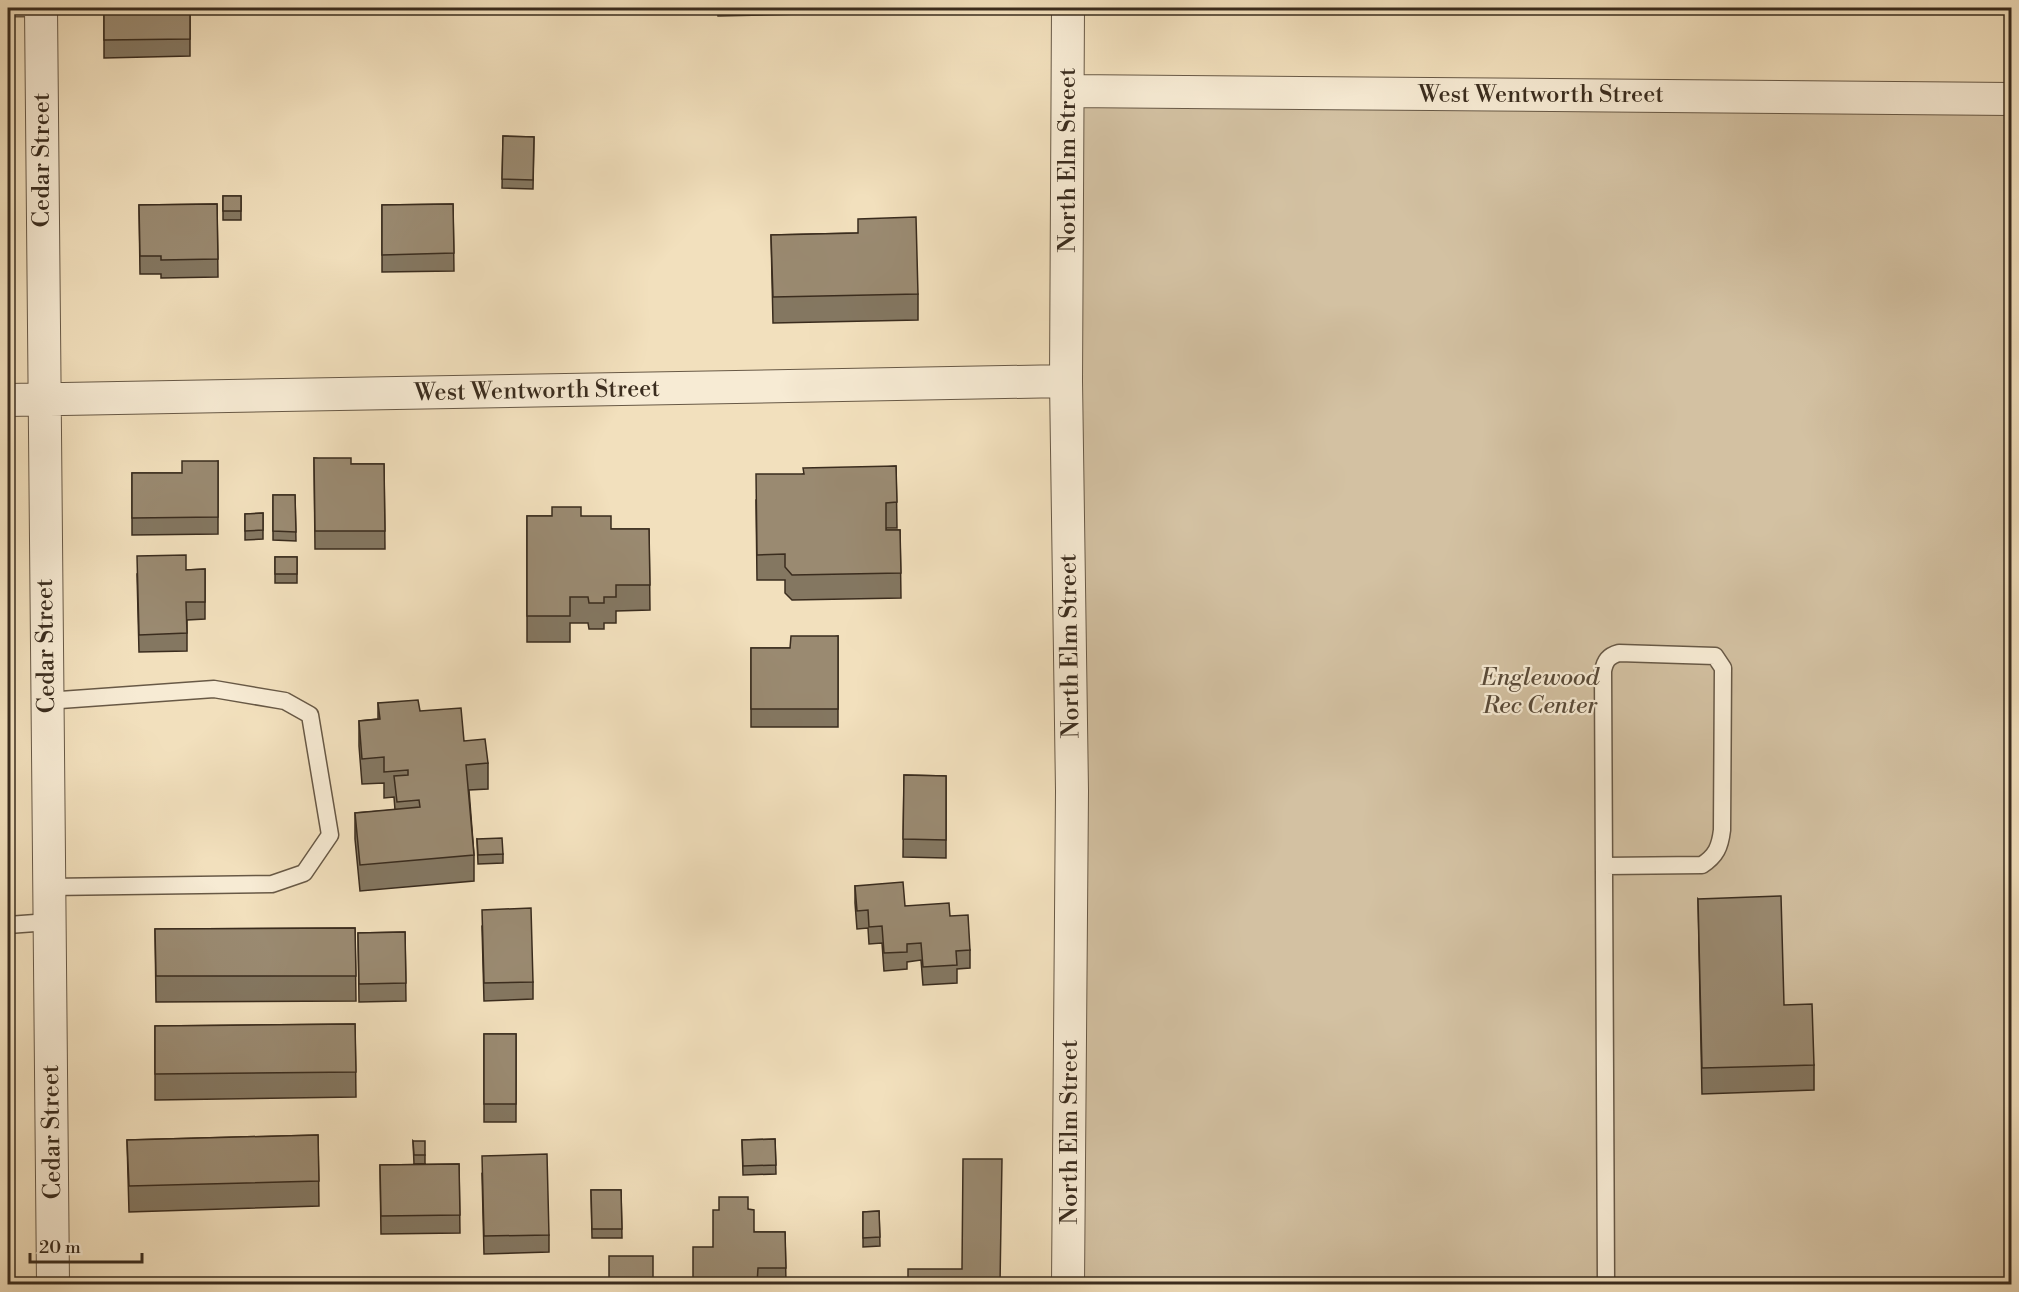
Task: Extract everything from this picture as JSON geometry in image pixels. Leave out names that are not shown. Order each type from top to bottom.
[{"type":"street","name":"Cedar Street","points":[[40,8],[53,1284]]},
{"type":"street","name":"North Elm Street","points":[[1068,8],[1070,91],[1066,381],[1072,791],[1068,1284]]},
{"type":"street","name":"West Wentworth Street","points":[[1070,91],[2012,99]]},
{"type":"street","name":"West Wentworth Street","points":[[8,400],[1066,381]]},
{"type":"lane","points":[[8,8],[40,8]]},
{"type":"lane","points":[[1604,866],[1702,865],[1711,859],[1720,847],[1723,668],[1715,656],[1619,653],[1611,655],[1605,662],[1604,866],[1606,1284]]},
{"type":"lane","points":[[46,701],[214,689],[285,701],[310,715],[330,835],[304,873],[273,884],[49,887]]},
{"type":"lane","points":[[8,926],[49,922]]},
{"type":"green space","name":"Englewood Rec Center","points":[[1070,91],[2011,99],[2011,1284],[1068,1284]]},
{"type":"building","points":[[104,8],[190,8],[190,39],[104,40]]},
{"type":"building","points":[[503,136],[534,137],[533,180],[502,179]]},
{"type":"building","points":[[223,196],[241,196],[241,211],[223,211]]},
{"type":"building","points":[[217,204],[218,259],[161,260],[161,256],[140,256],[139,205]]},
{"type":"building","points":[[453,204],[454,253],[382,255],[382,205]]},
{"type":"building","points":[[916,217],[918,294],[773,297],[771,235],[858,233],[858,219]]},
{"type":"building","points":[[314,458],[351,458],[351,464],[384,464],[385,531],[315,531]]},
{"type":"building","points":[[182,461],[218,461],[218,517],[132,518],[132,473],[182,473]]},
{"type":"building","points":[[896,466],[897,502],[886,503],[886,530],[900,530],[901,573],[792,575],[785,567],[785,554],[757,555],[756,474],[804,474],[803,468]]},
{"type":"building","points":[[273,495],[295,495],[296,532],[273,531]]},
{"type":"building","points":[[552,507],[581,507],[581,516],[611,516],[611,529],[649,529],[650,585],[616,585],[616,597],[604,597],[604,603],[589,603],[588,597],[570,597],[570,616],[527,616],[527,516],[552,516]]},
{"type":"building","points":[[263,513],[263,530],[245,531],[245,514]]},
{"type":"building","points":[[186,555],[186,570],[205,569],[205,602],[186,602],[187,633],[139,635],[137,556]]},
{"type":"building","points":[[275,557],[297,557],[297,574],[275,574]]},
{"type":"building","points":[[791,636],[838,636],[838,709],[751,709],[751,648],[790,648]]},
{"type":"building","points":[[418,700],[420,711],[461,708],[464,741],[485,739],[488,763],[466,765],[474,855],[360,865],[355,813],[420,807],[419,800],[397,802],[394,776],[408,775],[408,770],[384,772],[384,757],[362,759],[359,721],[380,719],[378,703]]},
{"type":"building","points":[[904,775],[946,776],[946,840],[903,839]]},
{"type":"building","points":[[502,838],[503,854],[478,855],[477,839]]},
{"type":"building","points":[[903,882],[905,906],[949,903],[950,916],[968,915],[970,950],[956,951],[957,965],[923,967],[921,943],[907,944],[907,952],[884,953],[882,926],[869,927],[868,910],[857,911],[855,886]]},
{"type":"building","points":[[1781,896],[1784,1005],[1812,1004],[1814,1065],[1702,1068],[1698,899]]},
{"type":"building","points":[[531,908],[533,982],[484,983],[482,910]]},
{"type":"building","points":[[355,928],[356,976],[156,976],[155,929]]},
{"type":"building","points":[[405,932],[406,983],[359,984],[358,933]]},
{"type":"building","points":[[355,1024],[356,1072],[155,1074],[155,1026]]},
{"type":"building","points":[[484,1034],[516,1034],[516,1104],[484,1104]]},
{"type":"building","points":[[318,1135],[319,1181],[129,1186],[127,1140]]},
{"type":"building","points":[[775,1139],[776,1165],[743,1166],[742,1140]]},
{"type":"building","points":[[413,1141],[425,1141],[425,1155],[414,1155]]},
{"type":"building","points":[[547,1154],[549,1235],[484,1236],[482,1156]]},
{"type":"building","points":[[963,1159],[1002,1159],[1000,1284],[908,1284],[908,1269],[962,1269]]},
{"type":"building","points":[[459,1164],[460,1215],[381,1216],[380,1165]]},
{"type":"building","points":[[591,1190],[621,1190],[622,1229],[592,1229]]},
{"type":"building","points":[[719,1197],[748,1197],[748,1209],[754,1210],[754,1232],[785,1232],[786,1268],[758,1268],[757,1284],[693,1284],[693,1247],[713,1247],[713,1210],[719,1210]]},
{"type":"building","points":[[879,1211],[880,1237],[863,1238],[863,1212]]},
{"type":"building","points":[[609,1256],[653,1256],[653,1284],[609,1284]]}]
